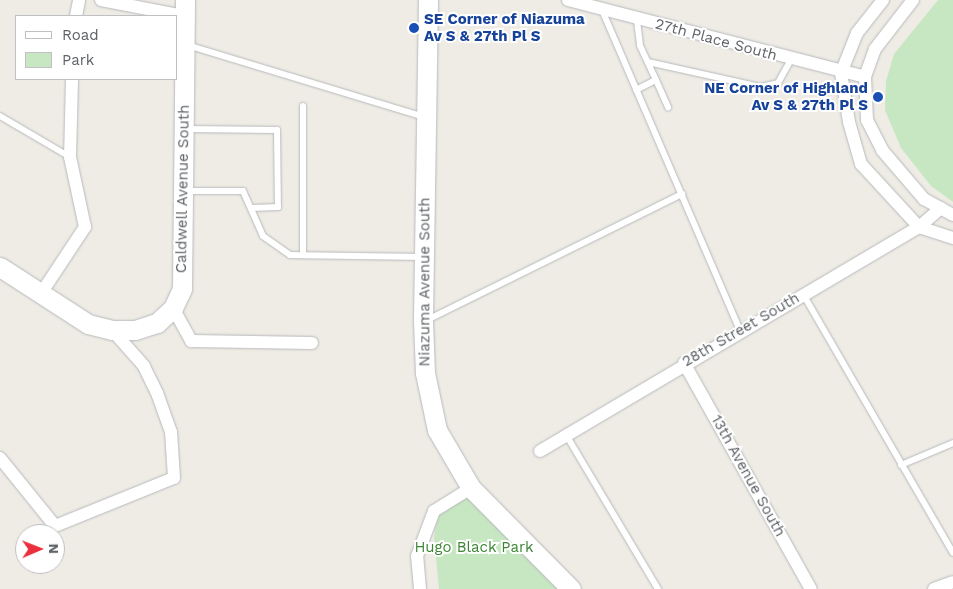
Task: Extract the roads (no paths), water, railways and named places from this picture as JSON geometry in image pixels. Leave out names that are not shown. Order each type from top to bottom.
[{"type":"main road","name":"Niazuma Avenue South","points":[[428,0],[423,322],[425,373],[437,430],[471,488],[571,589]]},
{"type":"main road","name":"Caldwell Avenue South","points":[[0,267],[88,324],[112,330],[135,330],[157,323],[173,308],[182,289],[185,8]]},
{"type":"street","points":[[76,15],[79,0]]},
{"type":"street","points":[[101,0],[185,8]]},
{"type":"street","name":"27th Place South","points":[[568,0],[841,74],[865,77]]},
{"type":"street","points":[[883,0],[857,33],[841,74],[861,164],[918,227],[953,238]]},
{"type":"street","points":[[913,0],[875,49],[865,77],[867,120],[882,150],[924,199],[953,215]]},
{"type":"street","points":[[40,294],[85,227],[70,157],[72,80]]},
{"type":"street","name":"28th Street South","points":[[540,451],[565,433],[918,227],[941,208]]},
{"type":"street","points":[[173,308],[191,341],[312,343]]},
{"type":"street","points":[[0,458],[55,526],[174,478],[171,432],[157,393],[144,366],[112,330]]},
{"type":"street","name":"13th Avenue South","points":[[684,363],[811,589]]},
{"type":"street","points":[[420,589],[417,556],[434,511],[471,488]]},
{"type":"street","points":[[934,589],[953,582]]},
{"type":"lane","points":[[602,10],[740,331]]},
{"type":"lane","points":[[637,19],[640,45],[668,106]]},
{"type":"lane","points":[[185,44],[425,117]]},
{"type":"lane","points":[[648,62],[761,87],[778,83],[792,60]]},
{"type":"lane","points":[[636,90],[656,80]]},
{"type":"lane","points":[[303,106],[303,255]]},
{"type":"lane","points":[[0,116],[70,157]]},
{"type":"lane","points":[[184,130],[277,130],[278,208],[251,208]]},
{"type":"lane","points":[[183,191],[242,190],[263,236],[274,248],[303,255],[424,257]]},
{"type":"lane","points":[[423,322],[682,194]]},
{"type":"lane","points":[[803,294],[953,553]]},
{"type":"lane","points":[[565,433],[658,589]]},
{"type":"lane","points":[[901,465],[953,443]]},
{"type":"place","name":"SE Corner of Niazuma Av S & 27th Pl S","points":[[414,28]]},
{"type":"place","name":"NE Corner of Highland Av S & 27th Pl S","points":[[878,97]]},
{"type":"park label","name":"Hugo Black Park","points":[[474,548]]}]
